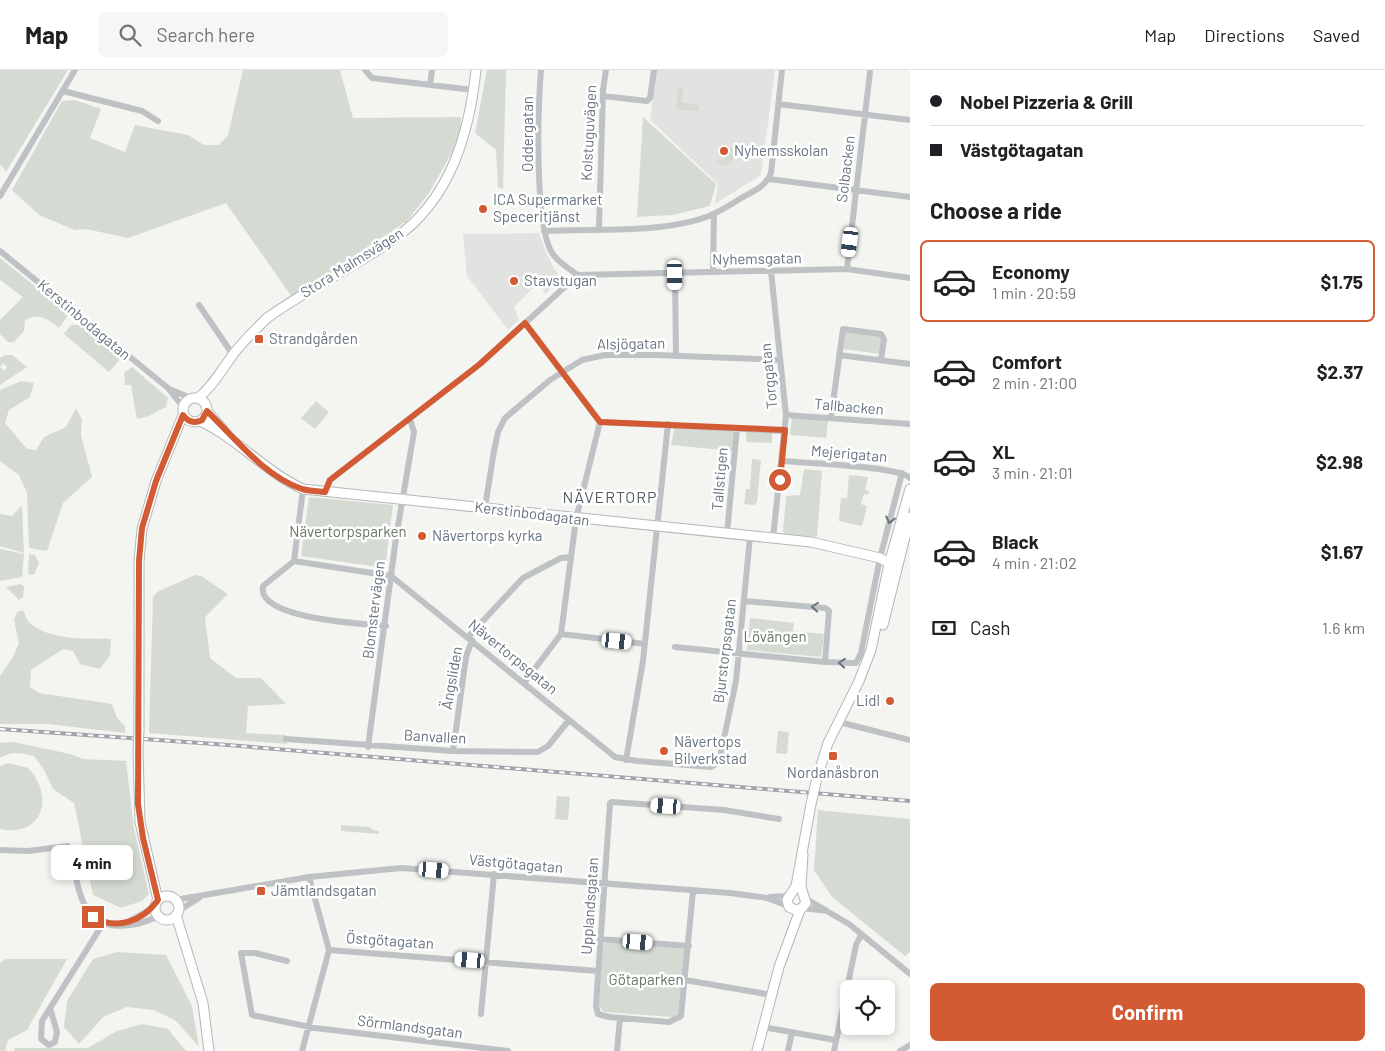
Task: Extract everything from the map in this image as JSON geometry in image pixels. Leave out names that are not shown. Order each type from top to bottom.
[{"type":"street","points":[[0,196],[75,70]]},
{"type":"street","points":[[365,70],[372,78],[473,90]]},
{"type":"street","points":[[430,85],[432,70]]},
{"type":"street","name":"Stora Malmsvägen","points":[[183,411],[216,380],[233,355],[267,318],[394,239],[423,214],[442,188],[455,162],[467,126],[476,70]]},
{"type":"street","name":"Oddergatan","points":[[541,70],[539,145],[544,231],[552,252],[558,260],[578,275]]},
{"type":"street","name":"Kolstuguvägen","points":[[599,228],[603,96],[606,70]]},
{"type":"street","points":[[603,96],[647,101],[651,92],[654,70]]},
{"type":"street","points":[[544,231],[657,226],[693,220],[714,214],[758,189],[769,179],[782,70]]},
{"type":"street","name":"Solbacken","points":[[848,269],[870,72]]},
{"type":"street","points":[[63,91],[142,111],[158,121]]},
{"type":"street","points":[[778,104],[910,120]]},
{"type":"street","points":[[769,179],[910,197]]},
{"type":"street","points":[[714,214],[714,272]]},
{"type":"street","name":"Kerstinbodagatan","points":[[0,251],[168,388],[183,411],[197,422],[229,436]]},
{"type":"street","name":"Nyhemsgatan","points":[[578,275],[848,269],[910,278]]},
{"type":"street","name":"Torggatan","points":[[771,271],[786,415],[783,461],[773,538]]},
{"type":"street","points":[[675,273],[676,356]]},
{"type":"street","points":[[325,492],[330,480],[480,364],[578,275]]},
{"type":"street","points":[[199,305],[233,355]]},
{"type":"street","points":[[525,323],[600,422]]},
{"type":"street","points":[[831,418],[843,329],[878,332],[883,336],[881,360]]},
{"type":"street","points":[[839,355],[910,364]]},
{"type":"street","name":"Alsjögatan","points":[[485,508],[494,451],[501,425],[510,412],[562,372],[582,360],[596,356],[676,356],[780,360]]},
{"type":"street","name":"Stora Malmsvägen","points":[[197,422],[207,409],[216,380]]},
{"type":"street","name":"Kerstinbodagatan","points":[[168,388],[195,398],[207,409],[229,436],[277,475],[304,489],[658,528],[773,538],[821,544],[880,558]]},
{"type":"street","points":[[183,411],[172,445],[156,481],[142,528],[139,561],[138,730],[140,822],[154,877],[157,903],[163,918],[183,943]]},
{"type":"street","name":"Tallbacken","points":[[786,415],[910,424]]},
{"type":"street","name":"Blomstervägen","points":[[368,746],[386,626],[391,576],[414,428],[410,419]]},
{"type":"street","points":[[172,445],[197,422]]},
{"type":"street","points":[[600,422],[785,430]]},
{"type":"street","points":[[524,683],[561,634],[576,519],[600,422]]},
{"type":"street","points":[[626,760],[645,644],[668,424]]},
{"type":"street","name":"Tallstigen","points":[[727,533],[737,428]]},
{"type":"street","name":"Mejerigatan","points":[[783,461],[902,473],[910,478]]},
{"type":"street","points":[[675,647],[851,664],[859,659],[880,558],[902,473]]},
{"type":"street","points":[[304,489],[294,561],[263,586],[264,595],[272,604],[292,614],[386,626]]},
{"type":"street","points":[[757,1051],[796,902],[816,782],[828,744],[872,664],[910,489]]},
{"type":"street","points":[[893,566],[910,517]]},
{"type":"street","name":"Bjurstorpsgatan","points":[[716,766],[719,762],[727,728],[736,681],[750,537]]},
{"type":"street","name":"Ängsliden","points":[[453,751],[470,639],[523,578],[561,558],[571,557]]},
{"type":"street","points":[[880,558],[893,566]]},
{"type":"street","name":"Nävertorpsgatan","points":[[294,561],[391,576],[615,757],[626,760],[711,768],[716,766]]},
{"type":"street","points":[[744,602],[826,608],[829,611],[826,662]]},
{"type":"street","points":[[561,634],[645,644]]},
{"type":"street","name":"Banvallen","points":[[286,739],[453,751],[538,752],[548,746],[569,720]]},
{"type":"street","points":[[839,722],[910,740]]},
{"type":"street","name":"Upplandsgatan","points":[[620,1018],[602,1016],[597,1011],[603,884],[609,807],[611,803],[724,810],[778,819]]},
{"type":"street","points":[[0,850],[28,851],[68,846],[83,905],[93,917],[104,922],[137,924],[177,913]]},
{"type":"street","name":"Västgötagatan","points":[[172,898],[204,895],[309,877],[401,868],[693,891],[796,902]]},
{"type":"street","points":[[481,1014],[494,874]]},
{"type":"street","points":[[154,877],[172,898],[177,913],[183,943],[203,1003],[209,1051]]},
{"type":"street","points":[[302,1051],[329,950],[309,877]]},
{"type":"street","points":[[616,1051],[620,1018],[669,1022],[680,1017],[686,980],[693,891]]},
{"type":"street","name":"Västgötagatan","points":[[177,913],[204,895]]},
{"type":"street","points":[[125,924],[157,903],[172,898]]},
{"type":"street","points":[[796,902],[831,912],[910,974]]},
{"type":"street","points":[[50,1008],[57,1036],[55,1042],[49,1045],[42,1040],[40,1031],[42,1021],[50,1008],[104,922]]},
{"type":"street","points":[[834,1051],[856,945],[862,935]]},
{"type":"street","points":[[600,939],[689,946]]},
{"type":"street","name":"Östgötagatan","points":[[329,950],[598,971]]},
{"type":"street","name":"Sörmlandsgatan","points":[[287,961],[241,953],[252,1015],[308,1027],[478,1049],[508,1051]]},
{"type":"street","points":[[686,980],[772,996]]},
{"type":"street","points":[[763,1027],[835,1040]]},
{"type":"street","points":[[788,1051],[792,1032]]},
{"type":"street","points":[[900,1051],[910,1045]]},
{"type":"shaded area","name":"Nyhemsskolan","points":[[656,70],[775,70],[761,175],[715,204],[718,184],[650,120]]},
{"type":"shaded area","name":"Stavstugan","points":[[539,233],[547,255],[560,278],[546,294],[537,284],[514,307],[519,320],[508,330],[467,276],[463,234]]},
{"type":"green space","points":[[0,70],[68,70],[6,172],[0,164]]},
{"type":"green space","points":[[243,70],[340,70],[353,118],[461,117],[460,138],[429,193],[407,221],[292,297],[226,203],[128,238],[86,229],[75,230],[39,215],[12,190],[62,101],[75,100],[101,109],[90,138],[125,152],[135,125],[188,135],[204,145],[219,145],[228,135]]},
{"type":"green space","points":[[487,70],[506,70],[503,189],[498,187],[496,150],[475,133]]},
{"type":"green space","points":[[678,88],[684,88],[682,102],[699,105],[698,111],[680,110],[676,107]]},
{"type":"green space","points":[[643,117],[716,184],[710,206],[673,215],[637,217]]},
{"type":"green space","points":[[735,145],[739,147],[736,156],[722,166],[716,160],[725,159],[728,150]]},
{"type":"green space","points":[[0,258],[69,314],[59,328],[47,319],[35,317],[25,320],[24,331],[14,342],[8,342],[0,334],[0,320],[23,297],[0,280]]},
{"type":"green space","points":[[71,325],[82,325],[122,357],[109,372],[64,334]]},
{"type":"green space","points":[[846,330],[882,335],[880,354],[843,349]]},
{"type":"green space","points":[[5,355],[12,355],[27,367],[0,385],[0,358]],"holes":[[[3,363],[7,367],[4,371],[0,367]]]},
{"type":"green space","points":[[132,367],[168,398],[166,407],[149,416],[137,419],[131,385],[125,385],[124,373]]},
{"type":"green space","points":[[21,381],[34,383],[30,397],[9,410],[5,423],[27,449],[36,450],[44,437],[66,427],[76,408],[82,419],[81,435],[92,477],[63,503],[47,551],[29,548],[27,493],[19,475],[0,461],[0,390]]},
{"type":"green space","points":[[316,401],[329,412],[315,429],[301,418]]},
{"type":"green space","points":[[792,416],[828,420],[826,438],[790,435]]},
{"type":"green space","points":[[675,426],[731,430],[734,433],[732,451],[671,445]]},
{"type":"green space","points":[[746,431],[772,433],[772,443],[746,442]]},
{"type":"green space","points":[[752,459],[761,460],[757,502],[754,505],[744,504],[746,489],[750,489]]},
{"type":"green space","points":[[804,469],[822,471],[817,537],[785,534],[783,531],[786,496],[800,495]]},
{"type":"green space","points":[[849,475],[868,477],[865,490],[869,491],[868,495],[864,494],[861,504],[867,506],[862,526],[839,521],[841,498],[847,498]]},
{"type":"green space","name":"Nävertorpsparken","points":[[309,497],[393,505],[385,568],[301,556]]},
{"type":"green space","points":[[22,505],[24,553],[0,546],[0,514],[12,516]]},
{"type":"green space","points":[[0,549],[24,554],[22,577],[0,581]]},
{"type":"green space","points":[[29,554],[35,555],[39,563],[34,575],[28,574]]},
{"type":"green space","points":[[195,575],[201,576],[228,594],[205,617],[210,658],[236,678],[261,678],[286,704],[248,706],[246,733],[286,735],[287,744],[149,733],[153,597],[157,592]]},
{"type":"green space","points":[[20,584],[24,586],[23,597],[19,600],[6,587]]},
{"type":"green space","points":[[23,610],[29,622],[38,629],[48,633],[58,636],[111,639],[110,655],[100,669],[80,664],[73,651],[63,649],[31,670],[30,687],[39,693],[112,704],[117,718],[125,726],[125,733],[48,724],[0,724],[0,676],[13,657],[19,643],[14,620],[17,612]]},
{"type":"green space","name":"Lövängen","points":[[750,618],[794,623],[793,631],[824,634],[821,657],[747,650]]},
{"type":"green space","points":[[778,731],[789,732],[787,754],[776,753]]},
{"type":"green space","points":[[13,742],[70,754],[83,759],[126,761],[134,828],[149,894],[142,901],[121,908],[93,895],[74,803],[53,789],[44,770],[34,756],[21,753],[0,758],[0,743]]},
{"type":"green space","points":[[9,763],[28,768],[36,779],[41,791],[42,802],[40,812],[35,821],[26,827],[15,830],[0,829],[0,766]]},
{"type":"green space","points":[[557,796],[570,797],[568,820],[555,819]]},
{"type":"green space","points":[[818,810],[910,819],[910,952],[905,956],[832,897],[814,870]]},
{"type":"green space","points":[[341,825],[370,827],[373,830],[379,831],[379,834],[341,831]]},
{"type":"green space","name":"Götaparken","points":[[607,941],[687,947],[679,1013],[673,1017],[604,1012],[599,1006],[603,945]]},
{"type":"green space","points":[[117,952],[166,955],[192,1006],[199,1047],[176,1021],[154,1010],[127,1007],[103,1017],[79,1044],[64,1027],[67,1001],[93,959]]},
{"type":"green space","points":[[6,959],[67,959],[27,1030],[8,1040],[5,1051],[0,1051],[0,963]]},
{"type":"green space","points":[[143,1024],[168,1029],[186,1051],[14,1051],[15,1048],[88,1048],[117,1031]]},
{"type":"railway","points":[[0,729],[215,744],[910,801]]},
{"type":"place","name":"Nyhemsskolan","points":[[724,151]]},
{"type":"place","name":"ICA Supermarket Speceritjänst","points":[[483,209]]},
{"type":"place","name":"Stavstugan","points":[[514,281]]},
{"type":"place","name":"Strandgården","points":[[259,339]]},
{"type":"place","name":"Nävertorps kyrka","points":[[422,536]]},
{"type":"place","name":"Lidl","points":[[890,701]]},
{"type":"place","name":"Nävertops Bilverkstad","points":[[664,751]]},
{"type":"place","name":"Nordanåsbron","points":[[833,756]]},
{"type":"place","name":"Jämtlandsgatan","points":[[261,891]]},
{"type":"district","name":"NÄVERTORP","points":[[610,497]]},
{"type":"route","points":[[93,917],[111,924],[125,924],[155,907],[158,900],[154,877],[143,838],[138,804],[139,561],[142,528],[148,505],[183,415],[189,421],[196,422],[206,416],[207,411],[229,436],[277,475],[304,489],[325,492],[330,480],[480,364],[525,323],[600,422],[785,430],[780,480]]}]
